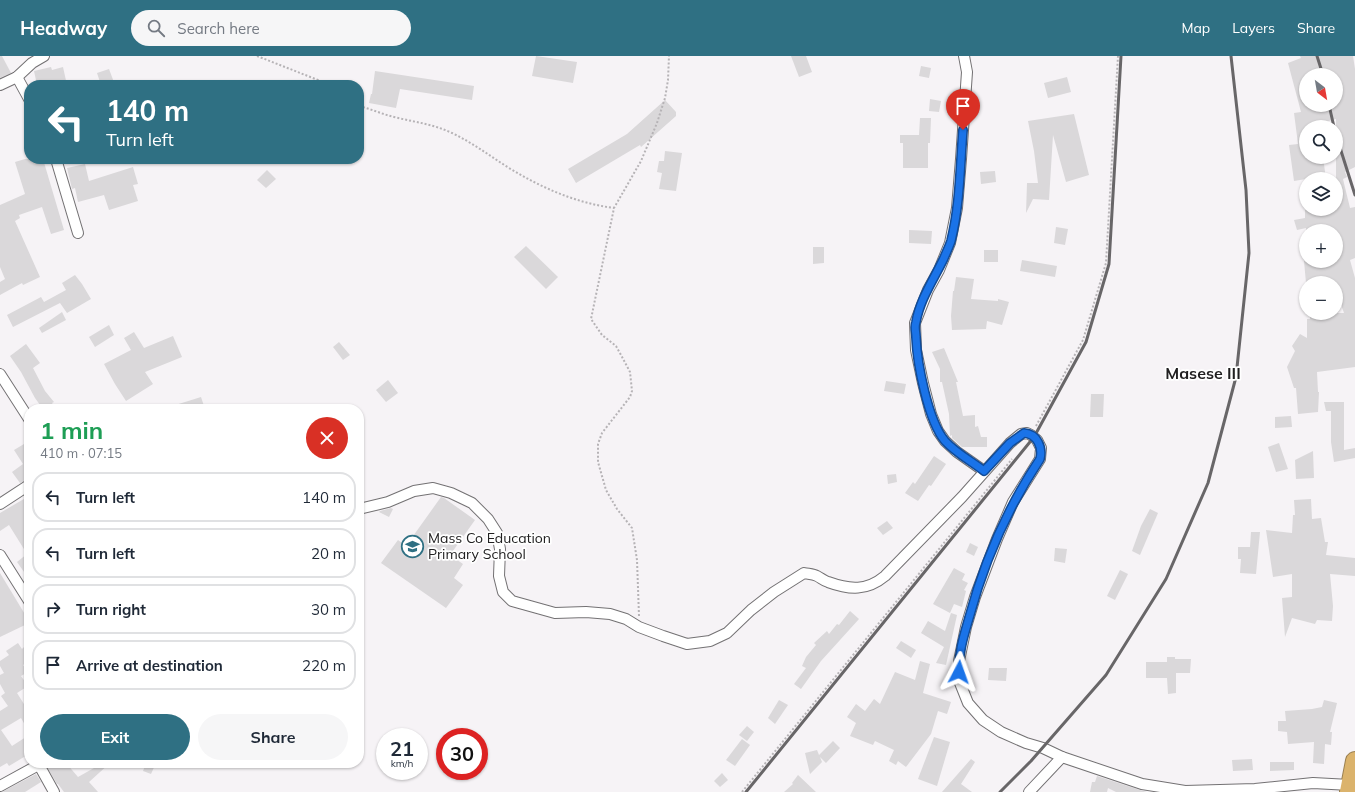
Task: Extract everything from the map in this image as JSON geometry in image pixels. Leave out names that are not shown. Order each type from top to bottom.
[{"type":"highway","points":[[1350,789],[1355,761]]},
{"type":"street","points":[[0,85],[16,77],[32,63],[44,56]]},
{"type":"street","points":[[964,56],[967,72],[957,208],[950,243],[939,270],[928,290],[915,323],[916,350],[931,414],[938,431],[945,441],[957,452],[984,471]]},
{"type":"street","points":[[16,77],[24,91]]},
{"type":"street","points":[[57,164],[78,233]]},
{"type":"street","points":[[0,374],[24,411]]},
{"type":"street","points":[[364,508],[388,502],[414,491],[433,488],[451,493],[472,503],[488,519],[497,533],[500,548],[499,576],[503,592],[512,601],[555,613],[586,612],[610,614],[626,619],[639,627],[687,644],[710,641],[727,633],[762,601],[804,573],[816,575],[826,582],[844,587],[863,588],[877,583],[962,497],[1010,443],[1024,433],[1031,435],[1038,440],[1041,448],[1040,459],[1013,502],[997,539],[974,597],[959,661],[960,683],[968,703],[983,720],[1001,732],[1026,743],[1062,757],[1142,784],[1185,791],[1255,789],[1313,783],[1350,789]]},
{"type":"street","points":[[0,504],[24,488]]},
{"type":"street","points":[[0,555],[24,593]]},
{"type":"street","points":[[1029,792],[1062,757]]},
{"type":"street","points":[[0,786],[33,768]]},
{"type":"street","points":[[42,768],[54,792]]},
{"type":"path","points":[[257,56],[318,80]]},
{"type":"path","points":[[639,627],[637,560],[632,528],[617,509],[606,490],[598,462],[598,444],[602,433],[630,397],[632,391],[630,372],[616,346],[602,335],[592,319],[614,208],[641,161],[657,123],[665,98],[670,56]]},
{"type":"path","points":[[1031,435],[1083,340],[1106,263],[1118,56]]},
{"type":"path","points":[[364,108],[394,117],[427,124],[452,133],[543,187],[595,205],[614,208]]},
{"type":"path","points":[[742,792],[1016,453]]},
{"type":"building","points":[[0,56],[2,56],[11,73],[0,78]]},
{"type":"building","points":[[536,56],[577,62],[573,83],[532,76]]},
{"type":"building","points":[[791,56],[806,56],[812,72],[799,77]]},
{"type":"building","points":[[1300,56],[1353,56],[1355,69],[1355,167],[1345,172],[1347,177],[1343,179],[1343,172],[1336,172],[1336,164],[1343,164],[1343,120],[1299,120],[1299,164],[1324,164],[1325,172],[1299,172],[1299,180],[1294,181],[1289,145],[1298,144],[1294,113],[1343,112],[1343,68],[1299,68],[1299,104],[1288,63],[1301,58]]},
{"type":"building","points":[[921,66],[931,68],[929,78],[919,76]]},
{"type":"building","points":[[51,67],[52,70],[63,67],[66,80],[36,80],[34,71]]},
{"type":"building","points":[[109,69],[113,80],[99,80],[97,73]]},
{"type":"building","points":[[375,71],[474,86],[472,100],[400,89],[396,108],[369,103],[372,94]]},
{"type":"building","points":[[1067,77],[1071,92],[1048,98],[1044,83]]},
{"type":"building","points":[[930,99],[941,101],[939,112],[929,111]]},
{"type":"building","points":[[665,100],[676,112],[676,116],[641,147],[640,145],[576,183],[568,169],[627,134]]},
{"type":"building","points":[[1074,114],[1089,175],[1066,182],[1053,135],[1049,200],[1033,199],[1026,213],[1027,183],[1038,183],[1028,121]]},
{"type":"building","points":[[920,118],[931,118],[930,143],[928,143],[928,168],[903,168],[903,143],[900,143],[900,135],[919,135]]},
{"type":"building","points":[[665,151],[682,153],[676,191],[659,189],[662,173],[657,172],[659,161],[664,161]]},
{"type":"building","points":[[24,159],[24,164],[44,164],[64,230],[51,234],[42,207],[19,215],[20,218],[15,221],[40,277],[23,285],[22,283],[0,295],[0,282],[5,279],[0,267],[0,205],[25,194],[15,162]]},
{"type":"building","points":[[85,164],[89,181],[133,167],[138,184],[133,185],[138,201],[109,210],[104,195],[78,202],[75,188],[72,189],[67,168]]},
{"type":"building","points":[[267,170],[276,179],[266,188],[257,180]]},
{"type":"building","points":[[995,171],[996,182],[981,184],[980,172]]},
{"type":"building","points":[[1343,179],[1350,208],[1355,207],[1355,258],[1350,260],[1355,278],[1355,367],[1317,372],[1319,392],[1318,412],[1298,414],[1296,388],[1294,388],[1287,367],[1295,351],[1292,346],[1300,334],[1307,338],[1307,320],[1343,320],[1344,313],[1343,276],[1305,276],[1305,268],[1343,268],[1343,224],[1299,224],[1299,230],[1297,230],[1294,220],[1305,218],[1305,216],[1343,216]]},
{"type":"building","points":[[1056,227],[1068,229],[1065,245],[1054,243]]},
{"type":"building","points":[[909,230],[932,231],[931,244],[909,243]]},
{"type":"building","points":[[526,246],[558,277],[546,289],[514,257]]},
{"type":"building","points":[[813,247],[824,247],[824,263],[813,264]]},
{"type":"building","points":[[984,250],[998,250],[998,262],[984,262]]},
{"type":"building","points":[[1022,260],[1057,266],[1055,277],[1020,271]]},
{"type":"building","points":[[75,275],[91,299],[67,313],[60,303],[13,327],[7,315],[41,297],[44,302],[66,290],[62,283]]},
{"type":"building","points":[[956,277],[974,279],[971,299],[998,301],[998,299],[1009,302],[1002,325],[987,321],[986,329],[952,330],[951,316]]},
{"type":"building","points":[[62,312],[66,320],[42,333],[39,328]]},
{"type":"building","points":[[109,325],[114,335],[95,347],[89,337]]},
{"type":"building","points":[[134,332],[144,348],[173,336],[182,357],[145,372],[153,384],[126,401],[104,364],[131,350],[124,338]]},
{"type":"building","points":[[339,342],[350,355],[343,360],[333,347]]},
{"type":"building","points":[[26,344],[40,363],[33,368],[45,391],[54,402],[53,404],[39,404],[10,356]]},
{"type":"building","points":[[944,348],[958,382],[956,382],[963,416],[975,415],[975,427],[978,426],[981,437],[987,437],[987,447],[962,447],[952,438],[952,435],[950,436],[949,414],[942,382],[940,382],[940,369],[932,352]]},
{"type":"building","points":[[388,380],[398,393],[386,402],[376,390]]},
{"type":"building","points":[[886,381],[906,384],[904,394],[884,391]]},
{"type":"building","points":[[1091,394],[1104,394],[1103,417],[1090,417]]},
{"type":"building","points":[[201,397],[203,404],[179,404]]},
{"type":"building","points":[[1324,402],[1344,402],[1344,450],[1355,448],[1355,458],[1334,462],[1331,442],[1331,411],[1326,411]]},
{"type":"building","points":[[1291,416],[1292,427],[1275,428],[1275,417]]},
{"type":"building","points":[[1279,443],[1288,469],[1276,472],[1268,447]]},
{"type":"building","points":[[24,444],[24,481],[20,483],[12,472],[23,464],[14,450]]},
{"type":"building","points":[[1313,451],[1314,478],[1296,479],[1295,460]]},
{"type":"building","points":[[934,456],[946,464],[931,486],[929,485],[918,501],[905,493],[913,482],[915,484]]},
{"type":"building","points":[[896,474],[897,482],[888,484],[887,475]]},
{"type":"building","points":[[441,497],[475,520],[450,555],[463,564],[454,578],[463,585],[446,608],[381,563],[398,540],[406,546]]},
{"type":"building","points":[[24,499],[24,549],[9,525],[0,531],[0,513]]},
{"type":"building","points":[[1311,499],[1312,519],[1321,518],[1325,542],[1328,542],[1326,555],[1355,558],[1355,576],[1330,574],[1333,606],[1332,621],[1317,620],[1315,624],[1292,618],[1285,637],[1282,598],[1292,597],[1292,574],[1273,577],[1266,530],[1292,533],[1293,515],[1295,515],[1294,500]]},
{"type":"building","points":[[391,508],[393,509],[389,517],[379,512],[380,511]]},
{"type":"building","points":[[1150,509],[1158,513],[1140,555],[1132,551],[1141,526]]},
{"type":"building","points":[[887,521],[893,528],[883,535],[877,528]]},
{"type":"building","points":[[1251,532],[1260,532],[1256,574],[1240,573],[1241,559],[1238,559],[1238,547],[1250,547]]},
{"type":"building","points":[[970,543],[978,547],[974,556],[966,552]]},
{"type":"building","points":[[1055,548],[1067,549],[1065,563],[1054,561]]},
{"type":"building","points":[[24,556],[24,572],[17,562]]},
{"type":"building","points":[[954,568],[965,574],[962,580],[968,583],[964,590],[966,591],[962,607],[954,604],[950,613],[933,604]]},
{"type":"building","points":[[1120,570],[1128,574],[1115,600],[1107,596]]},
{"type":"building","points":[[0,573],[24,613],[24,625],[0,637]]},
{"type":"building","points":[[850,611],[859,619],[821,661],[801,689],[794,684],[806,668],[802,666],[806,657],[816,645],[814,643],[827,631],[829,634],[837,624],[839,625]]},
{"type":"building","points":[[951,613],[957,615],[946,665],[936,663],[944,647],[921,633],[928,621],[945,631]]},
{"type":"building","points":[[901,641],[916,650],[911,658],[896,648]]},
{"type":"building","points":[[18,643],[22,649],[24,647],[24,674],[21,676],[24,680],[24,689],[17,693],[24,704],[24,723],[21,718],[1,730],[12,746],[24,738],[24,757],[9,766],[7,763],[0,767],[0,711],[8,706],[1,696],[5,693],[0,684],[0,675],[4,673],[0,666],[0,661],[9,655],[6,651]]},
{"type":"building","points":[[1167,657],[1175,657],[1175,659],[1191,659],[1190,673],[1176,673],[1176,693],[1168,694],[1167,678],[1146,678],[1146,662],[1167,662]]},
{"type":"building","points":[[920,661],[930,664],[923,693],[951,702],[947,714],[938,711],[931,734],[906,767],[898,761],[896,765],[889,761],[894,750],[875,741],[873,745],[850,736],[856,723],[847,717],[856,704],[865,711],[874,699],[880,704],[895,672],[915,680]]},
{"type":"building","points":[[989,668],[1007,668],[1006,681],[988,680]]},
{"type":"building","points":[[779,700],[788,705],[775,724],[768,718]]},
{"type":"building","points":[[1324,700],[1337,703],[1330,732],[1332,732],[1331,745],[1325,744],[1324,764],[1313,763],[1314,742],[1288,744],[1287,732],[1278,731],[1278,721],[1286,721],[1285,711],[1322,707]]},
{"type":"building","points":[[747,726],[754,732],[747,741],[739,735]]},
{"type":"building","points":[[934,737],[950,742],[937,786],[918,779]]},
{"type":"building","points":[[742,739],[750,745],[735,766],[726,760]]},
{"type":"building","points":[[833,741],[840,748],[826,763],[820,757],[822,762],[810,774],[805,753],[817,750],[819,755]]},
{"type":"building","points":[[971,759],[975,762],[961,784],[972,792],[942,792]]},
{"type":"building","points":[[1252,759],[1253,770],[1233,771],[1232,760]]},
{"type":"building","points":[[1270,762],[1294,762],[1294,770],[1270,771]]},
{"type":"building","points":[[48,768],[70,768],[78,777],[94,768],[104,768],[89,782],[98,792],[64,792],[57,784]]},
{"type":"building","points":[[144,768],[154,768],[151,774],[143,771]]},
{"type":"building","points":[[722,773],[728,780],[720,787],[714,781]]},
{"type":"building","points":[[36,774],[41,782],[25,792],[2,792]]},
{"type":"building","points":[[798,775],[816,792],[784,792],[793,784],[792,783]]},
{"type":"building","points":[[1097,776],[1147,792],[1116,792],[1108,788],[1107,792],[1090,792],[1092,782],[1095,782]]},
{"type":"railway","points":[[746,792],[1034,437],[1086,342],[1109,264],[1121,56]]},
{"type":"railway","points":[[1000,792],[1031,761],[1106,675],[1166,579],[1208,483],[1236,377],[1249,253],[1246,190],[1231,56]]},
{"type":"railway","points":[[1317,56],[1321,68]]},
{"type":"railway","points":[[1331,112],[1332,120]]},
{"type":"railway","points":[[1343,157],[1355,195]]},
{"type":"place","name":"Mass Co Education Primary School","points":[[413,546]]},
{"type":"district","name":"Masese III","points":[[1203,373]]},
{"type":"route","points":[[959,672],[959,661],[974,597],[1013,502],[1040,459],[1041,454],[1041,448],[1038,440],[1031,435],[1024,433],[1010,443],[984,471],[957,452],[945,441],[938,431],[931,414],[923,383],[916,350],[915,323],[928,290],[939,270],[950,243],[957,208],[963,130]]}]
